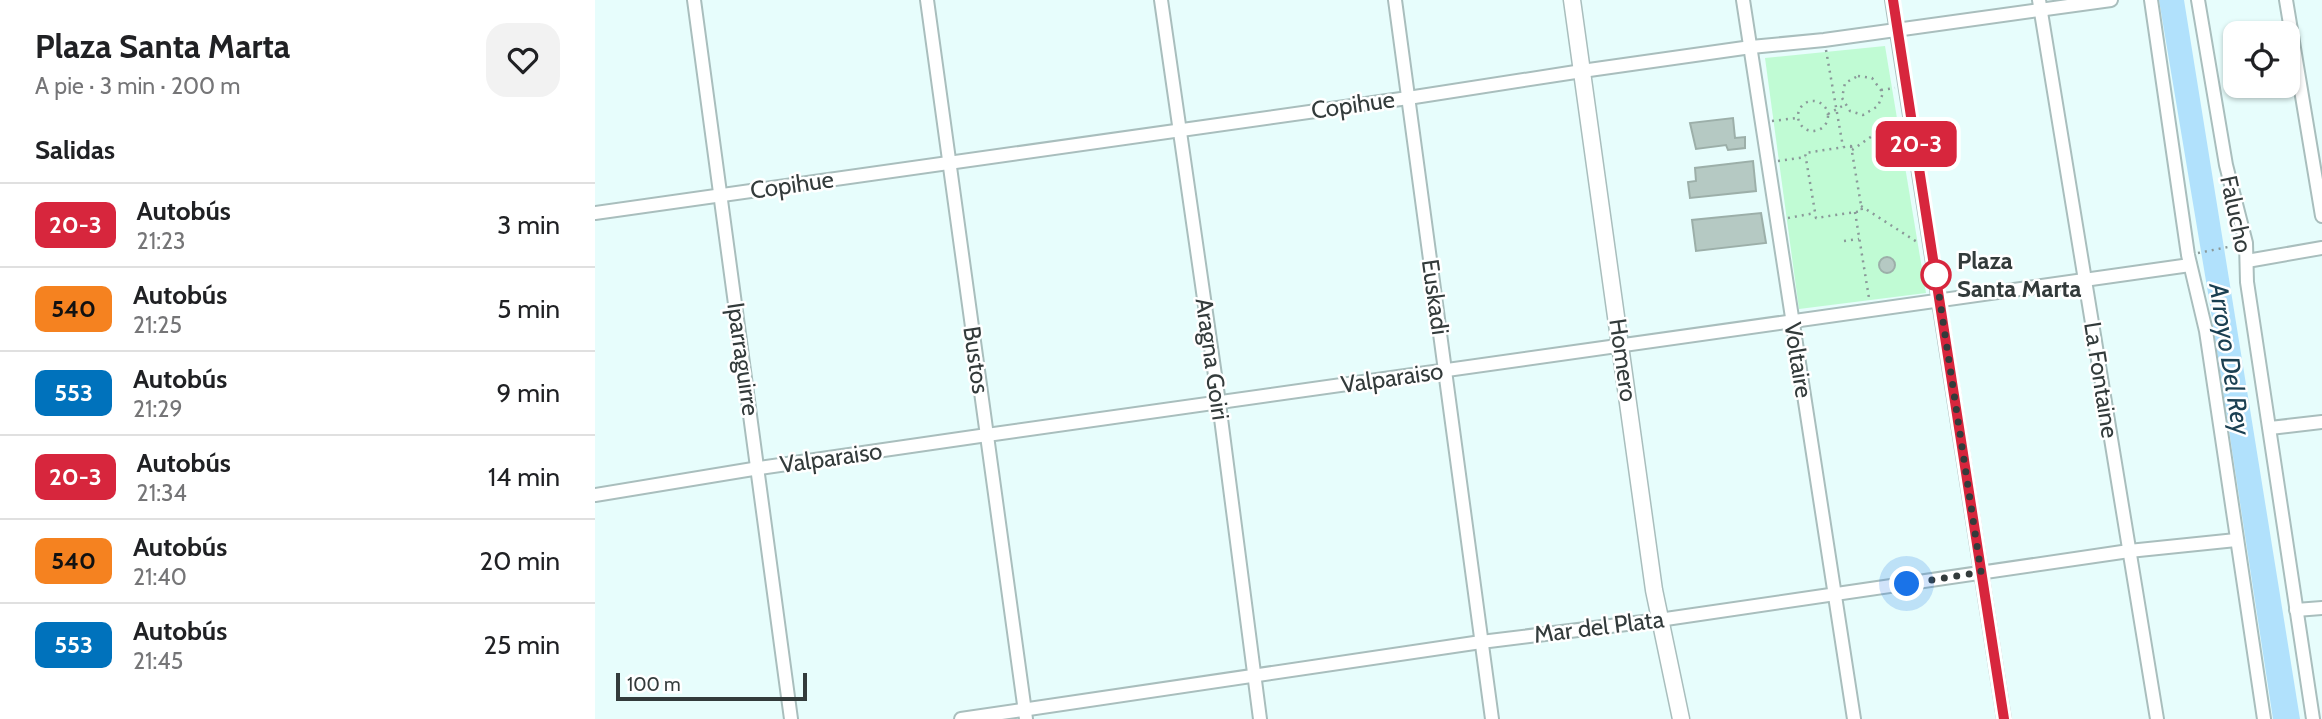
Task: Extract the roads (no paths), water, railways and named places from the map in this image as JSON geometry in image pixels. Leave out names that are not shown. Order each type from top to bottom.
[{"type":"main road","name":"Homero","points":[[1572,0],[1659,620],[1681,719]]},
{"type":"street","name":"Iparraguirre","points":[[694,0],[719,196],[759,468],[790,719]]},
{"type":"street","name":"Bustos","points":[[927,0],[1025,714]]},
{"type":"street","name":"Aragna Goiri","points":[[1161,0],[1219,403],[1260,719]]},
{"type":"street","name":"Euskadi","points":[[1395,0],[1492,719]]},
{"type":"street","name":"Voltaire","points":[[1743,0],[1854,719]]},
{"type":"street","points":[[1892,0],[2004,719]]},
{"type":"street","name":"Copihue","points":[[595,213],[1751,47],[1897,30],[2040,5],[2111,0]]},
{"type":"street","name":"Falucho","points":[[2151,0],[2190,265],[2206,331],[2264,719]]},
{"type":"street","name":"Falucho","points":[[2198,0],[2226,165],[2243,228],[2247,282],[2313,719]]},
{"type":"street","points":[[2286,0],[2322,216]]},
{"type":"street","name":"La Fontaine","points":[[2040,5],[2157,719]]},
{"type":"street","points":[[2247,261],[2322,248]]},
{"type":"street","name":"Valparaiso","points":[[595,495],[987,435],[1870,308],[2190,265]]},
{"type":"street","points":[[2270,428],[2322,422]]},
{"type":"street","name":"Mar del Plata","points":[[961,719],[1025,714],[1481,642],[1659,620],[2129,551],[2236,540]]},
{"type":"street","points":[[2296,610],[2322,608]]},
{"type":"water","name":"Arroyo Del Rey","points":[[2159,0],[2184,0],[2300,719],[2273,719],[2209,299]]},
{"type":"place","name":"Plaza Santa Marta","points":[[1936,275]]}]
